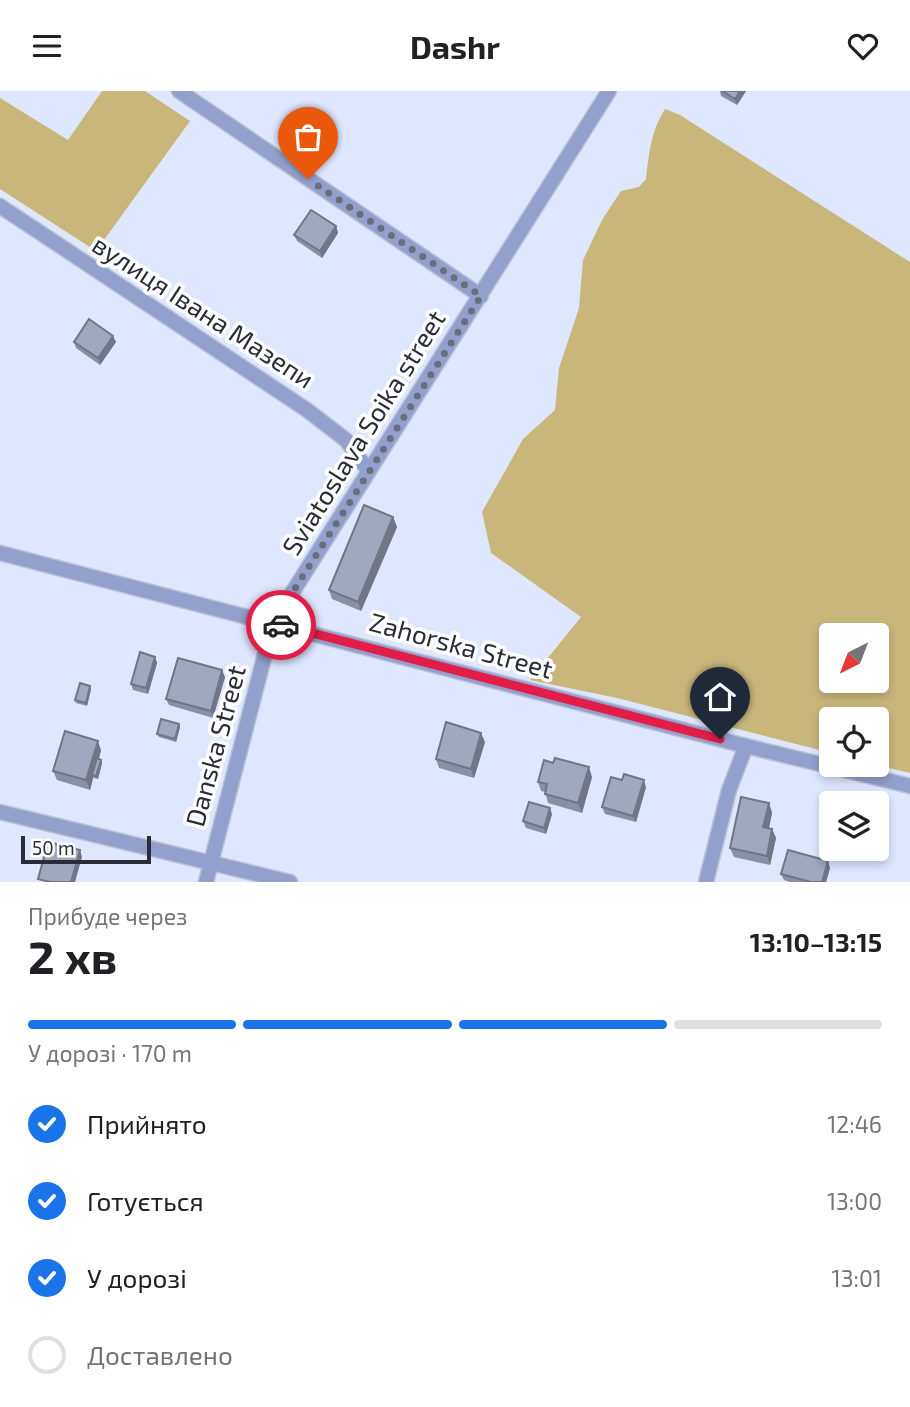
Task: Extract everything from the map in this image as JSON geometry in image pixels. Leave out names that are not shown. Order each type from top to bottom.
[{"type":"street","points":[[179,91],[481,296]]},
{"type":"street","name":"Sviatoslava Soika street","points":[[273,623],[609,91]]},
{"type":"street","name":"вулиця Івана Мазепи","points":[[0,206],[307,410],[346,440],[368,470]]},
{"type":"street","name":"Zahorska Street","points":[[0,554],[910,786]]},
{"type":"street","name":"Danska Street","points":[[206,882],[273,623]]},
{"type":"street","points":[[706,882],[729,790],[746,746]]},
{"type":"street","points":[[0,812],[290,882]]},
{"type":"shaded area","points":[[102,91],[145,91],[190,121],[96,251],[0,189],[0,98],[68,140]]},
{"type":"shaded area","points":[[665,109],[680,115],[910,262],[910,773],[889,768],[889,707],[819,707],[819,750],[617,698],[530,680],[581,617],[491,553],[482,512],[523,439],[555,410],[559,368],[579,308],[583,260],[602,220],[621,191],[639,187],[646,179],[651,143]]},
{"type":"building","points":[[722,91],[740,91],[735,99]]},
{"type":"building","points":[[311,210],[336,226],[320,251],[294,235]]},
{"type":"building","points":[[89,319],[113,336],[98,358],[74,342]]},
{"type":"building","points":[[364,505],[393,517],[358,602],[329,590]]},
{"type":"building","points":[[140,652],[155,657],[146,688],[131,684]]},
{"type":"building","points":[[178,658],[222,670],[211,711],[166,699]]},
{"type":"building","points":[[80,683],[90,686],[86,703],[75,700]]},
{"type":"building","points":[[161,719],[179,724],[175,739],[157,734]]},
{"type":"building","points":[[446,722],[481,733],[471,769],[436,759]]},
{"type":"building","points":[[65,731],[98,741],[86,780],[53,771]]},
{"type":"building","points":[[97,758],[101,760],[96,776],[92,775]]},
{"type":"building","points":[[555,758],[589,767],[578,803],[545,794],[547,784],[538,782],[544,760],[553,763]]},
{"type":"building","points":[[624,774],[644,780],[633,816],[602,807],[611,777],[622,780]]},
{"type":"building","points":[[741,797],[769,803],[763,827],[772,829],[767,856],[730,848]]},
{"type":"building","points":[[529,802],[550,808],[544,828],[523,821]]},
{"type":"building","points":[[48,842],[80,850],[71,882],[38,879]]},
{"type":"building","points":[[788,850],[819,859],[819,861],[828,861],[822,882],[811,882],[781,874]]},
{"type":"way so far","points":[[281,625],[273,623],[481,296],[308,179]]},
{"type":"route","points":[[281,625],[720,739]]}]
